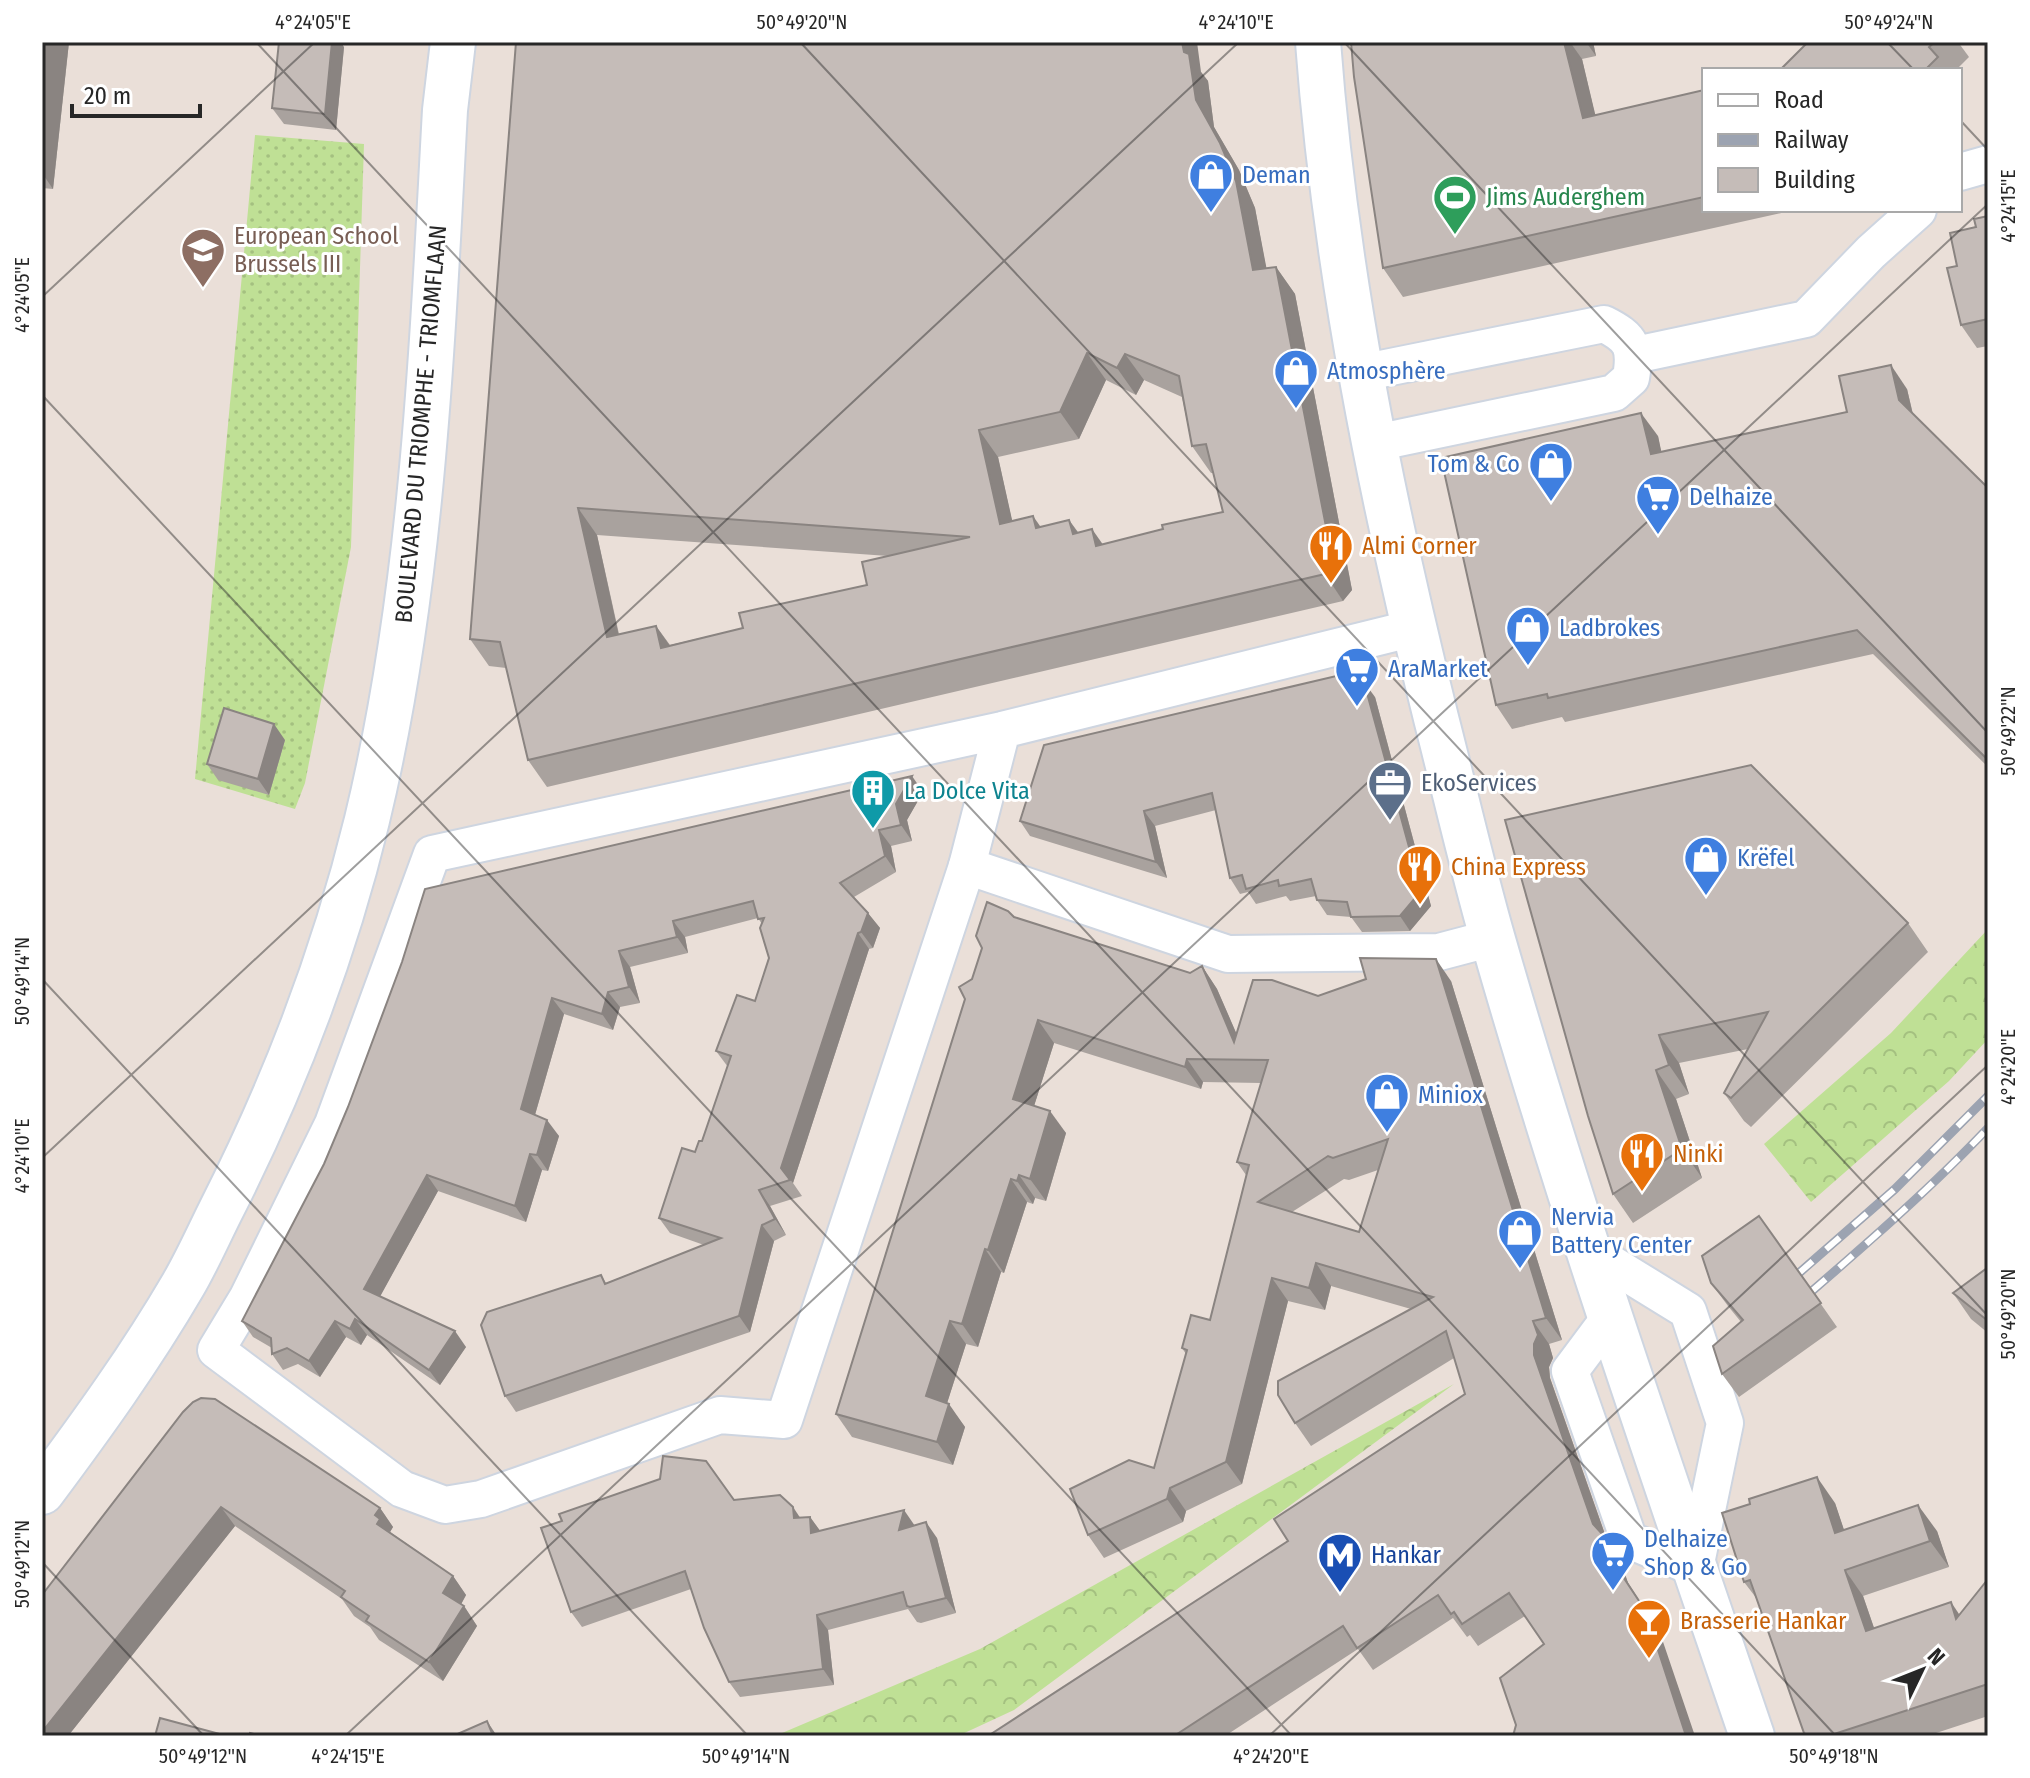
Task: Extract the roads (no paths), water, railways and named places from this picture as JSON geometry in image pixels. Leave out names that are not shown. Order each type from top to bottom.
[{"type":"main road","name":"BOULEVARD DU TRIOMPHE - TRIOMFLAAN","points":[[42,1492],[99,1415],[183,1284],[260,1134],[336,928],[367,820],[397,668],[417,525],[445,110],[453,42]]},
{"type":"main road","points":[[1318,42],[1331,174],[1361,373],[1414,628],[1492,938],[1589,1250],[1752,1736]]},
{"type":"street","points":[[1962,171],[1988,164]]},
{"type":"street","points":[[1635,355],[1806,319],[1871,252],[1916,212]]},
{"type":"street","points":[[1361,373],[1604,324],[1624,335],[1635,355],[1631,378],[1614,393],[1375,443]]},
{"type":"street","points":[[1002,730],[967,866],[784,1420],[720,1415],[481,1499],[445,1505],[402,1489],[216,1350],[248,1297],[333,1124],[432,854],[1002,730],[1414,628]]},
{"type":"street","points":[[967,866],[1228,954],[1439,952],[1492,938]]},
{"type":"street","points":[[1589,1250],[1688,1311],[1692,1321],[1725,1423],[1695,1568]]},
{"type":"railway","points":[[1799,1273],[1895,1189],[1988,1096]]},
{"type":"railway","points":[[1812,1291],[1880,1232],[1988,1128]]},
{"type":"place","name":"Deman","points":[[1211,214]]},
{"type":"place","name":"Jims Auderghem","points":[[1455,236]]},
{"type":"place","name":"European School Brussels III","points":[[203,289]]},
{"type":"place","name":"Atmosphère","points":[[1296,410]]},
{"type":"place","name":"Tom & Co","points":[[1551,503]]},
{"type":"place","name":"Delhaize","points":[[1658,536]]},
{"type":"place","name":"Almi Corner","points":[[1331,585]]},
{"type":"place","name":"Ladbrokes","points":[[1528,667]]},
{"type":"place","name":"AraMarket","points":[[1357,708]]},
{"type":"place","name":"EkoServices","points":[[1390,822]]},
{"type":"place","name":"La Dolce Vita","points":[[873,830]]},
{"type":"place","name":"Krëfel","points":[[1706,897]]},
{"type":"place","name":"China Express","points":[[1420,906]]},
{"type":"place","name":"Miniox","points":[[1387,1134]]},
{"type":"place","name":"Ninki","points":[[1642,1193]]},
{"type":"place","name":"Nervia Battery Center","points":[[1520,1270]]},
{"type":"place","name":"Delhaize Shop & Go","points":[[1613,1592]]},
{"type":"place","name":"Hankar","points":[[1340,1594]]},
{"type":"place","name":"Brasserie Hankar","points":[[1649,1660]]}]
